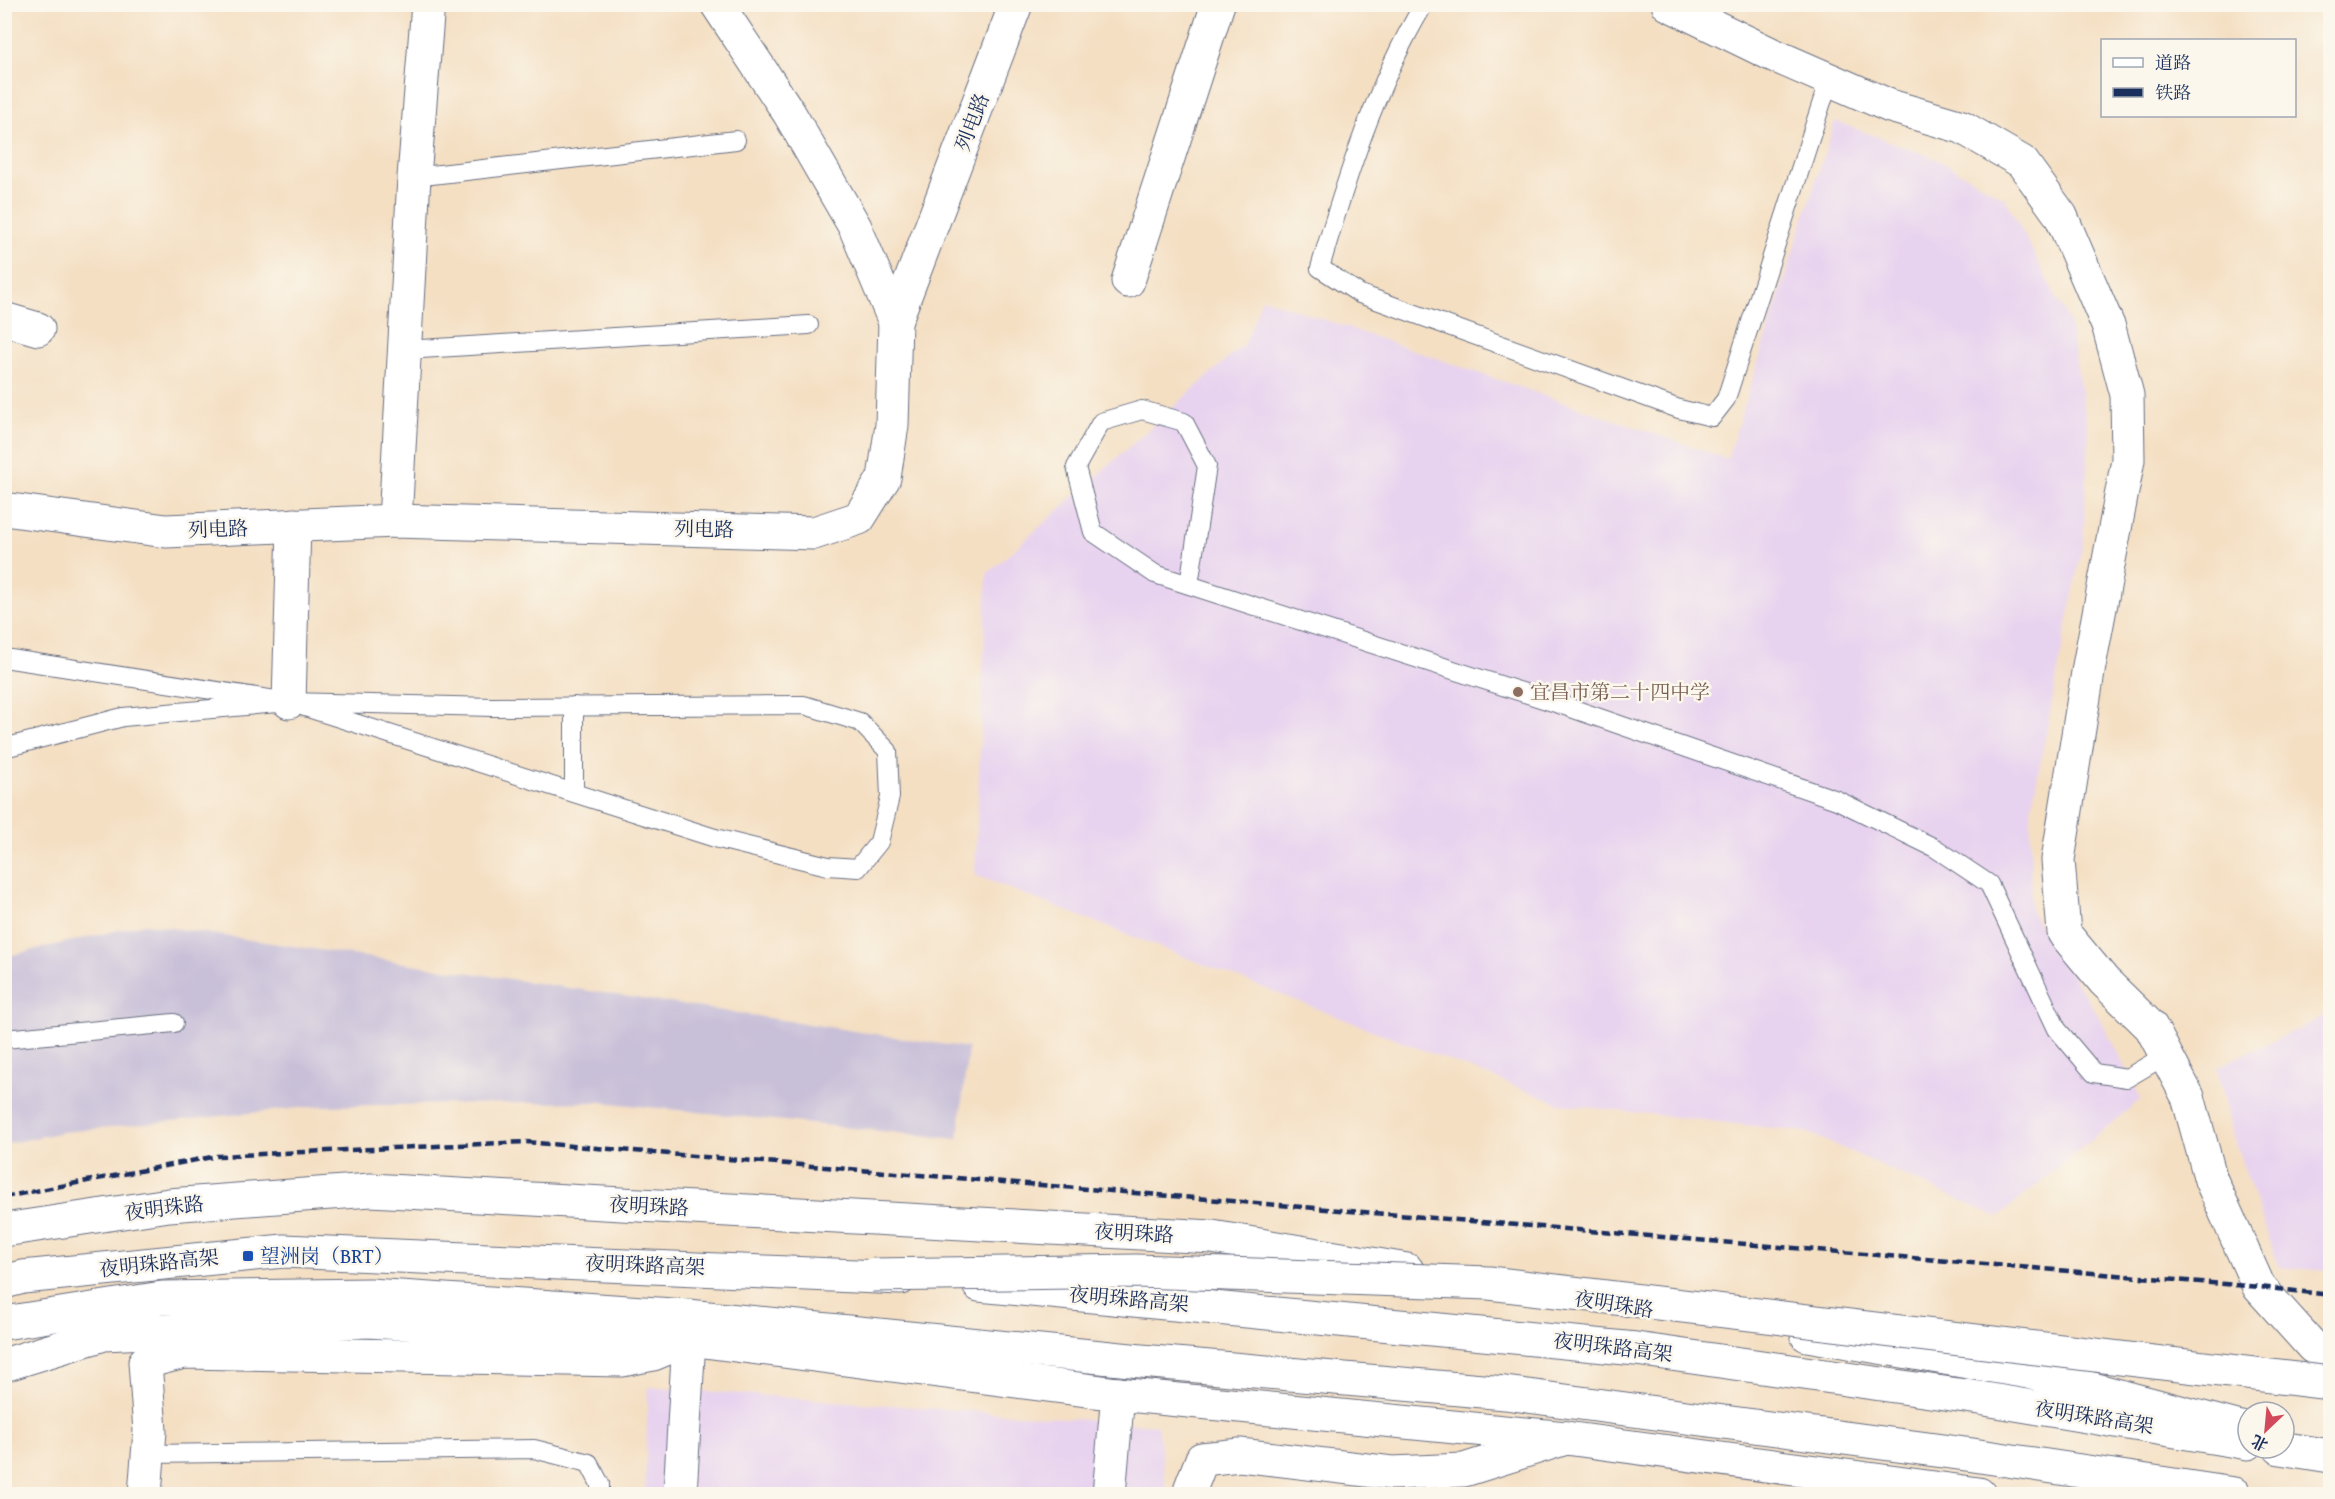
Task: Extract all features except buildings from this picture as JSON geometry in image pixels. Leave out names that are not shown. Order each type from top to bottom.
[{"type":"main road","points":[[395,521],[414,177],[428,4]]},
{"type":"main road","points":[[717,4],[789,113],[855,227],[895,322]]},
{"type":"main road","name":"列电路","points":[[4,509],[166,531],[395,521],[814,533],[859,518],[884,478],[892,425],[895,322],[1016,4]]},
{"type":"main road","points":[[1128,281],[1218,4]]},
{"type":"main road","points":[[1668,4],[1829,80],[1890,106],[1962,127],[2022,162],[2061,216],[2109,328],[2127,395],[2128,460],[2089,666],[2058,860],[2064,933],[2104,981],[2151,1027],[2188,1097],[2211,1180],[2259,1287],[2313,1347],[2331,1358]]},
{"type":"main road","points":[[4,319],[38,328]]},
{"type":"main road","points":[[289,702],[294,525]]},
{"type":"main road","name":"夜明珠路","points":[[4,1230],[169,1205],[371,1190],[1212,1238],[2028,1372],[2236,1427]]},
{"type":"main road","name":"夜明珠路高架","points":[[4,1282],[23,1277],[284,1251],[872,1275],[1371,1321],[1636,1349],[1978,1398],[2236,1441]]},
{"type":"main road","points":[[872,1275],[1136,1271],[1489,1283],[2331,1383]]},
{"type":"main road","name":"夜明珠路高架","points":[[4,1323],[162,1298],[370,1295],[688,1316],[1141,1361],[1505,1393],[1973,1455],[2234,1494]]},
{"type":"main road","points":[[4,1365],[104,1334],[367,1321],[689,1339],[1118,1394],[1566,1438],[1968,1493]]},
{"type":"main road","points":[[145,1494],[150,1431],[145,1362],[184,1352],[622,1360],[653,1354],[689,1339]]},
{"type":"main road","points":[[680,1494],[689,1339]]},
{"type":"main road","points":[[1109,1494],[1118,1394]]},
{"type":"main road","points":[[1192,1494],[1191,1487],[1202,1459],[1240,1455],[1392,1473],[1464,1470],[1566,1438]]},
{"type":"main road","points":[[2296,1444],[2331,1454]]},
{"type":"main road","points":[[2296,1450],[2331,1454]]},
{"type":"lane","points":[[1424,4],[1410,27],[1350,166],[1320,268],[1360,294],[1679,409],[1712,417],[1726,399],[1829,80]]},
{"type":"lane","points":[[414,177],[736,140]]},
{"type":"lane","points":[[405,350],[809,325]]},
{"type":"lane","points":[[1189,585],[1207,466],[1184,422],[1142,410],[1101,422],[1076,467],[1093,532],[1155,574],[1189,585],[1565,706],[1847,805],[1935,848],[1989,884],[2057,1029],[2094,1072],[2127,1078],[2166,1055]]},
{"type":"lane","points":[[4,658],[289,702],[715,837],[828,866],[858,868],[879,842],[890,797],[888,751],[860,722],[804,705],[493,707],[289,702],[123,717],[4,748]]},
{"type":"lane","points":[[574,706],[574,792]]},
{"type":"lane","points":[[4,1039],[174,1023]]},
{"type":"lane","points":[[148,1454],[534,1449],[589,1463],[600,1484],[600,1494]]},
{"type":"shaded area","name":"宜昌市第二十四中学","points":[[1835,121],[1936,159],[2005,198],[2069,321],[2089,438],[2083,542],[2031,810],[2030,910],[2099,1017],[2141,1099],[1998,1217],[1806,1132],[1561,1104],[975,875],[987,574],[1245,343],[1262,298],[1727,459]]},
{"type":"shaded area","points":[[145,924],[968,1048],[958,1139],[601,1102],[319,1106],[63,1132],[5,1144],[4,957]]},
{"type":"shaded area","points":[[2330,1006],[2330,1271],[2279,1267],[2234,1140],[2217,1067],[2322,1018]]},
{"type":"shaded area","points":[[648,1387],[1157,1425],[1167,1494],[645,1494]]},
{"type":"railway","points":[[4,1197],[217,1156],[525,1142],[2259,1287],[2330,1295]]},
{"type":"place","name":"宜昌市第二十四中学","points":[[1518,692]]},
{"type":"place","name":"望洲岗（BRT）","points":[[248,1256]]}]
